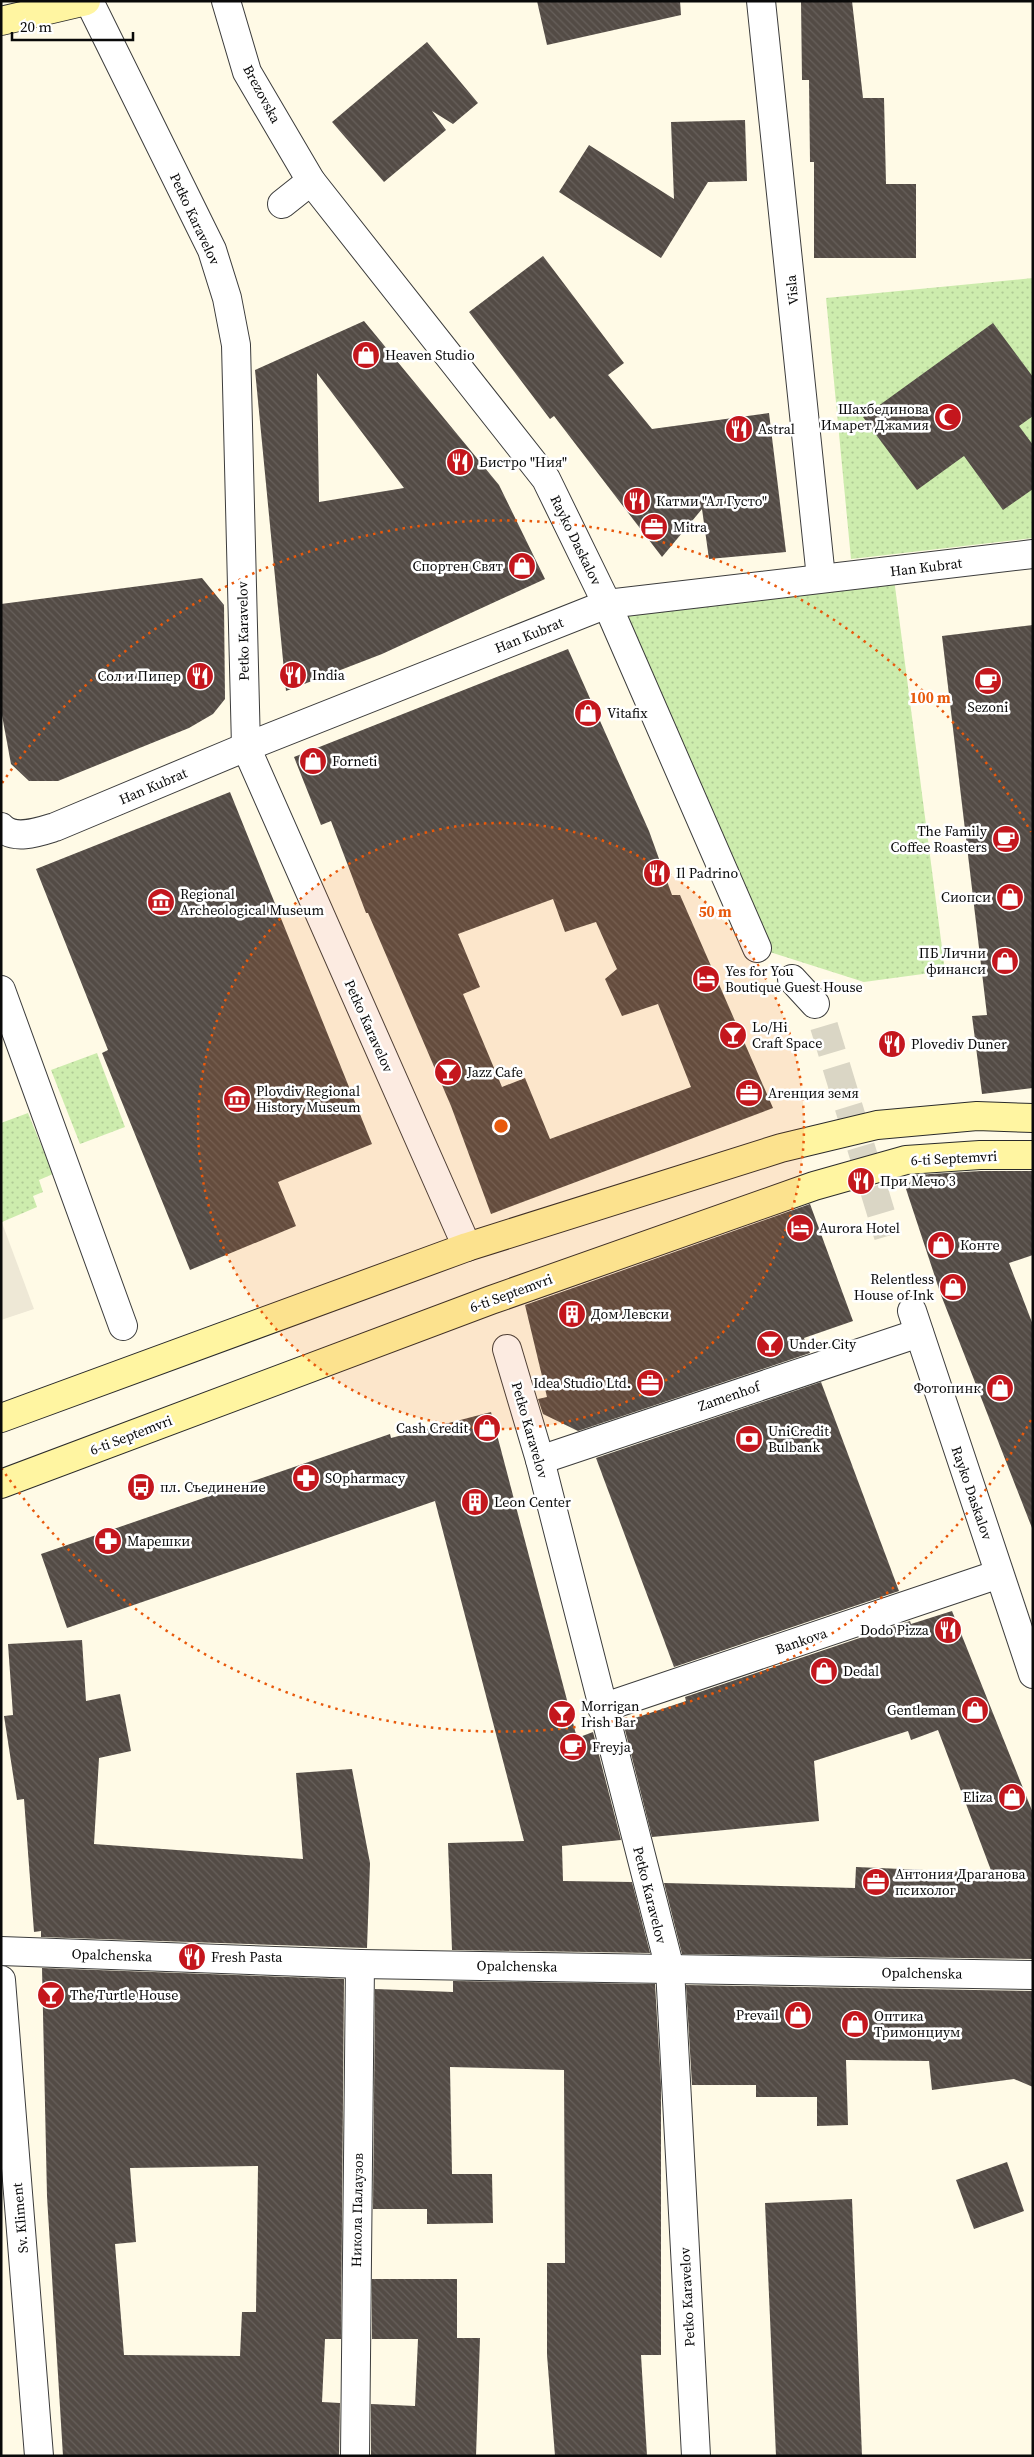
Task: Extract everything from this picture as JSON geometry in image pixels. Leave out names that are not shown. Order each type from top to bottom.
[{"type":"main road","points":[[1,21],[87,1]]},
{"type":"main road","points":[[1,1418],[467,1247],[781,1148],[878,1125],[977,1116],[1033,1118]]},
{"type":"main road","name":"6-ti Septemvri","points":[[1,1484],[491,1300],[814,1186],[906,1160],[980,1155],[1033,1155]]},
{"type":"street","name":"Petko Karavelov","points":[[87,1],[212,250],[227,298],[236,345],[246,747],[467,1247]]},
{"type":"street","name":"Brezovska","points":[[226,1],[247,72],[311,181]]},
{"type":"street","name":"Visla","points":[[761,1],[821,578]]},
{"type":"street","points":[[282,204],[311,181]]},
{"type":"street","name":"Rayko Daskalov","points":[[311,181],[546,479],[607,604],[757,948]]},
{"type":"street","name":"Han Kubrat","points":[[3,834],[28,835],[54,827],[246,747],[607,604],[1033,554]]},
{"type":"street","points":[[792,979],[815,1004]]},
{"type":"street","points":[[1,990],[123,1326]]},
{"type":"street","name":"Rayko Daskalov","points":[[915,1322],[1033,1674]]},
{"type":"street","name":"Zamenhof","points":[[540,1460],[915,1322]]},
{"type":"street","name":"Petko Karavelov","points":[[507,1349],[540,1460],[670,1969],[696,2456]]},
{"type":"street","name":"Bankova","points":[[602,1708],[999,1574]]},
{"type":"street","name":"Opalchenska","points":[[1,1951],[360,1964],[1033,1975]]},
{"type":"street","name":"Никола Палаузов","points":[[355,2456],[360,1964]]},
{"type":"street","name":"Sv. Kliment","points":[[1,1980],[39,2456]]},
{"type":"green space","points":[[1033,278],[1033,538],[851,559],[826,298]]},
{"type":"green space","points":[[893,571],[945,971],[864,982],[757,948],[607,604]]},
{"type":"green space","points":[[97,1053],[125,1127],[80,1144],[51,1070]]},
{"type":"green space","points":[[28,1113],[53,1174],[39,1180],[43,1192],[33,1196],[37,1207],[2,1222],[1,1123]]},
{"type":"shaded area","points":[[1,1220],[34,1309],[1,1320]]},
{"type":"building","points":[[537,1],[680,1],[681,15],[547,45]]},
{"type":"building","points":[[801,1],[852,1],[863,98],[884,98],[886,184],[916,184],[916,258],[814,258],[814,162],[810,162],[809,80],[802,80]]},
{"type":"building","points":[[427,42],[478,103],[453,124],[432,111],[446,130],[384,182],[332,122]]},
{"type":"building","points":[[745,120],[747,181],[708,182],[661,258],[559,192],[589,145],[674,199],[671,122]]},
{"type":"building","points":[[543,256],[624,363],[608,375],[652,429],[769,413],[786,552],[709,559],[702,509],[662,557],[554,416],[550,419],[469,312]]},
{"type":"building","points":[[364,321],[499,485],[545,579],[382,654],[286,691],[255,370]],"holes":[[[317,373],[404,488],[319,502]]]},
{"type":"building","name":"Шахбединова Имарет Джамия","points":[[993,323],[1033,377],[1033,416],[1019,426],[1033,445],[1033,489],[1003,510],[964,456],[917,490],[863,417]]},
{"type":"building","points":[[202,578],[224,605],[225,699],[213,714],[189,728],[58,781],[29,781],[11,764],[1,710],[1,604]]},
{"type":"building","points":[[1033,625],[1033,1088],[982,1094],[972,1016],[987,1015],[942,636]]},
{"type":"building","points":[[568,649],[649,831],[672,895],[680,895],[773,1108],[491,1214],[451,1106],[368,913],[366,913],[331,821],[321,825],[294,757]],"holes":[[[553,899],[565,932],[596,922],[617,969],[605,979],[622,1016],[658,1004],[691,1087],[550,1139],[525,1078],[502,1087],[463,994],[480,987],[458,934]]]},
{"type":"building","points":[[230,792],[372,1144],[278,1182],[296,1226],[190,1270],[102,1053],[108,1050],[36,869]]},
{"type":"building","points":[[981,1171],[1033,1171],[1033,1255],[1009,1263],[1033,1325],[1032,1528],[941,1295],[906,1189],[914,1175]]},
{"type":"building","name":"Дом Левски","points":[[810,1204],[853,1321],[804,1338],[810,1353],[578,1431],[543,1414],[538,1399],[547,1397],[525,1305]]},
{"type":"building","points":[[821,1382],[899,1591],[674,1667],[596,1458]]},
{"type":"building","points":[[491,1412],[577,1738],[593,1732],[621,1840],[562,1846],[563,1881],[632,1882],[650,1953],[452,1950],[448,1843],[524,1841],[435,1501],[67,1628],[41,1554],[390,1434],[391,1438]]},
{"type":"building","points":[[952,1611],[1033,1813],[1033,1959],[682,1954],[664,1883],[855,1888],[856,1867],[992,1873],[938,1730],[911,1740],[908,1731],[814,1761],[819,1821],[652,1837],[623,1722],[686,1701],[685,1697],[910,1621],[911,1624]]},
{"type":"building","points":[[82,1640],[86,1701],[120,1694],[131,1751],[99,1758],[94,1844],[303,1859],[296,1773],[352,1769],[370,1863],[367,1948],[41,1937],[41,1931],[34,1932],[24,1799],[17,1800],[4,1716],[13,1715],[8,1644]]},
{"type":"building","points":[[42,1968],[344,1979],[341,2339],[325,2339],[322,2402],[340,2403],[339,2456],[63,2456],[47,2196]],"holes":[[[258,2166],[256,2312],[242,2312],[240,2356],[124,2355],[115,2244],[136,2242],[130,2168]]]},
{"type":"building","points":[[453,1981],[655,1984],[661,2085],[661,2355],[641,2355],[647,2456],[555,2456],[547,2355],[547,2263],[565,2263],[564,2070],[450,2067],[452,2174],[492,2174],[493,2223],[427,2224],[427,2209],[373,2209],[375,1989],[453,1992]]},
{"type":"building","points":[[686,1985],[1033,1991],[1033,2087],[1014,2079],[932,2090],[929,2061],[846,2060],[848,2125],[817,2126],[817,2097],[756,2097],[756,2085],[692,2085]]},
{"type":"building","points":[[1007,2162],[1024,2211],[974,2229],[956,2180]]},
{"type":"building","points":[[852,2199],[862,2456],[776,2456],[765,2203]]},
{"type":"building","points":[[372,2279],[457,2279],[457,2338],[480,2338],[476,2456],[371,2456],[371,2404],[415,2406],[418,2339],[372,2339]]},
{"type":"tunnel","points":[[824,1026],[888,1236]]},
{"type":"place","name":"Heaven Studio","points":[[366,355]]},
{"type":"place","name":"Шахбединова Имарет Джамия","points":[[948,417]]},
{"type":"place","name":"Astral","points":[[739,429]]},
{"type":"place","name":"Бистро \"Ния\"","points":[[460,462]]},
{"type":"place","name":"Катми \"Ал Густо\"","points":[[637,501]]},
{"type":"place","name":"Mitra","points":[[654,527]]},
{"type":"place","name":"Спортен Свят","points":[[522,566]]},
{"type":"place","name":"India","points":[[293,675]]},
{"type":"place","name":"Сол и Пипер","points":[[200,676]]},
{"type":"place","name":"Sezoni","points":[[988,681]]},
{"type":"place","name":"Vitafix","points":[[588,713]]},
{"type":"place","name":"Forneti","points":[[313,761]]},
{"type":"place","name":"The Family Coffee Roasters","points":[[1006,839]]},
{"type":"place","name":"Il Padrino","points":[[657,873]]},
{"type":"place","name":"Сиопси","points":[[1010,897]]},
{"type":"place","name":"Regional Archeological Museum","points":[[161,902]]},
{"type":"place","name":"ПБ Лични финанси","points":[[1005,961]]},
{"type":"place","name":"Yes for You Boutique Guest House","points":[[706,979]]},
{"type":"place","name":"Lo/Hi Craft Space","points":[[733,1035]]},
{"type":"place","name":"Plovediv Duner","points":[[892,1044]]},
{"type":"place","name":"Jazz Cafe","points":[[448,1072]]},
{"type":"place","name":"Агенция земя","points":[[749,1093]]},
{"type":"place","name":"Plovdiv Regional History Museum","points":[[237,1099]]},
{"type":"place","name":"При Мечо 3","points":[[861,1181]]},
{"type":"place","name":"Aurora Hotel","points":[[800,1228]]},
{"type":"place","name":"Конте","points":[[941,1245]]},
{"type":"place","name":"Relentless House of Ink","points":[[953,1287]]},
{"type":"place","name":"Дом Левски","points":[[572,1314]]},
{"type":"place","name":"Under City","points":[[770,1344]]},
{"type":"place","name":"Idea Studio Ltd.","points":[[650,1383]]},
{"type":"place","name":"Фотопинк","points":[[1000,1388]]},
{"type":"place","name":"Cash Credit","points":[[487,1428]]},
{"type":"place","name":"UniCredit Bulbank","points":[[749,1439]]},
{"type":"place","name":"SOpharmacy","points":[[306,1478]]},
{"type":"place","name":"пл. Съединение","points":[[141,1487]]},
{"type":"place","name":"Leon Center","points":[[475,1502]]},
{"type":"place","name":"Марешки","points":[[108,1541]]},
{"type":"place","name":"Dodo Pizza","points":[[948,1630]]},
{"type":"place","name":"Dedal","points":[[824,1671]]},
{"type":"place","name":"Gentleman","points":[[975,1710]]},
{"type":"place","name":"Morrigan Irish Bar","points":[[562,1714]]},
{"type":"place","name":"Freyja","points":[[573,1747]]},
{"type":"place","name":"Eliza","points":[[1012,1797]]},
{"type":"place","name":"Антония Драганова психолог","points":[[876,1882]]},
{"type":"place","name":"Fresh Pasta","points":[[192,1957]]},
{"type":"place","name":"The Turtle House","points":[[51,1995]]},
{"type":"place","name":"Prevail","points":[[798,2015]]},
{"type":"place","name":"Оптика Тримонциум","points":[[855,2024]]}]
